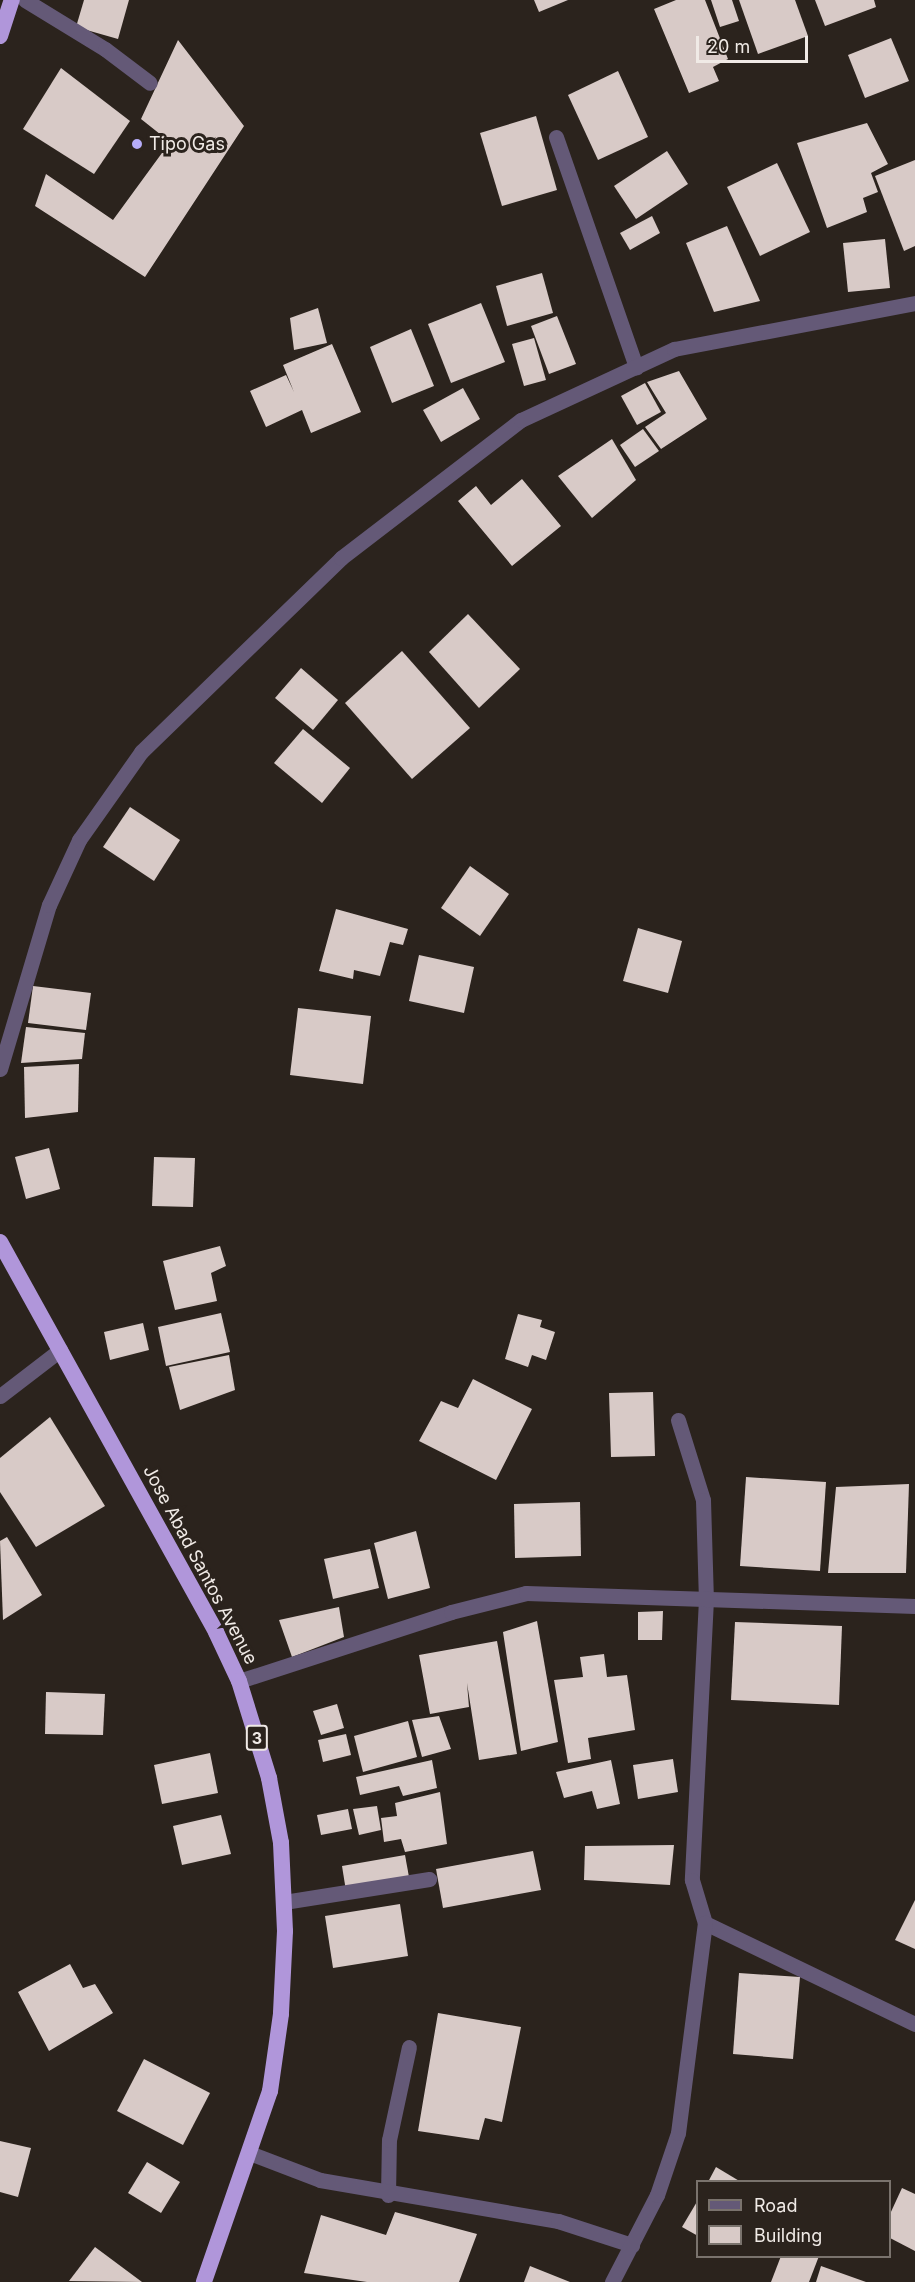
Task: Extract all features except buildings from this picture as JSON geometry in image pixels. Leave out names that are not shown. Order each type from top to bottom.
[{"type":"highway","points":[[0,36],[12,0]]},
{"type":"highway","name":"Jose Abad Santos Avenue","points":[[0,1242],[173,1550],[239,1681],[269,1778],[281,1843],[284,1902],[281,2014],[270,2091],[252,2154],[204,2282]]},
{"type":"street","points":[[25,0],[105,49],[150,83]]},
{"type":"street","points":[[556,137],[636,367]]},
{"type":"street","points":[[0,1069],[49,905],[79,840],[141,752],[341,558],[521,420],[674,349],[915,303]]},
{"type":"street","points":[[0,1396],[60,1350]]},
{"type":"street","points":[[612,2282],[657,2195],[678,2133],[705,1923],[692,1880],[706,1599],[703,1500],[678,1420]]},
{"type":"street","points":[[239,1681],[451,1612],[526,1593],[915,1606]]},
{"type":"street","points":[[284,1902],[429,1879]]},
{"type":"street","points":[[705,1923],[915,2024]]},
{"type":"street","points":[[388,2195],[389,2140],[409,2047]]},
{"type":"street","points":[[252,2154],[320,2180],[388,2195],[558,2221],[632,2245]]},
{"type":"place","name":"Tipo Gas","points":[[137,144]]}]
